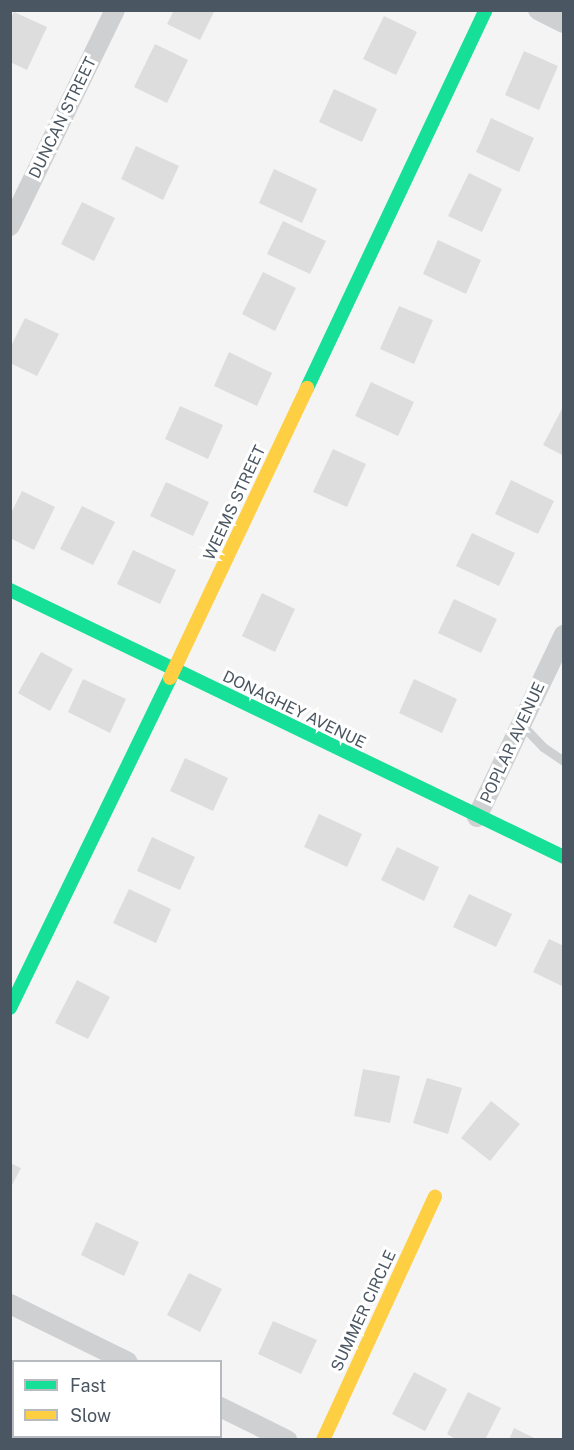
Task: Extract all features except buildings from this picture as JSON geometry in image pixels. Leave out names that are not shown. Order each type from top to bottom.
[{"type":"street","name":"DUNCAN STREET","points":[[10,226],[115,10]]},
{"type":"street","name":"WEEMS STREET","points":[[10,1008],[174,670],[486,10]]},
{"type":"street","points":[[538,10],[564,23]]},
{"type":"street","name":"DONAGHEY AVENUE","points":[[10,590],[564,857]]},
{"type":"street","name":"POPLAR AVENUE","points":[[477,817],[564,635]]},
{"type":"street","name":"SUMMER CIRCLE","points":[[323,1440],[435,1197]]},
{"type":"street","points":[[10,1304],[124,1360]]},
{"type":"street","points":[[222,1408],[287,1440]]},
{"type":"lane","points":[[521,724],[543,747],[564,761]]},
{"type":"traffic: fast","points":[[307,388],[486,10]]},
{"type":"traffic: fast","points":[[10,590],[564,857]]},
{"type":"traffic: fast","points":[[10,1008],[170,678]]},
{"type":"traffic: slow","points":[[170,678],[307,388]]},
{"type":"traffic: slow","points":[[323,1440],[435,1197]]}]
